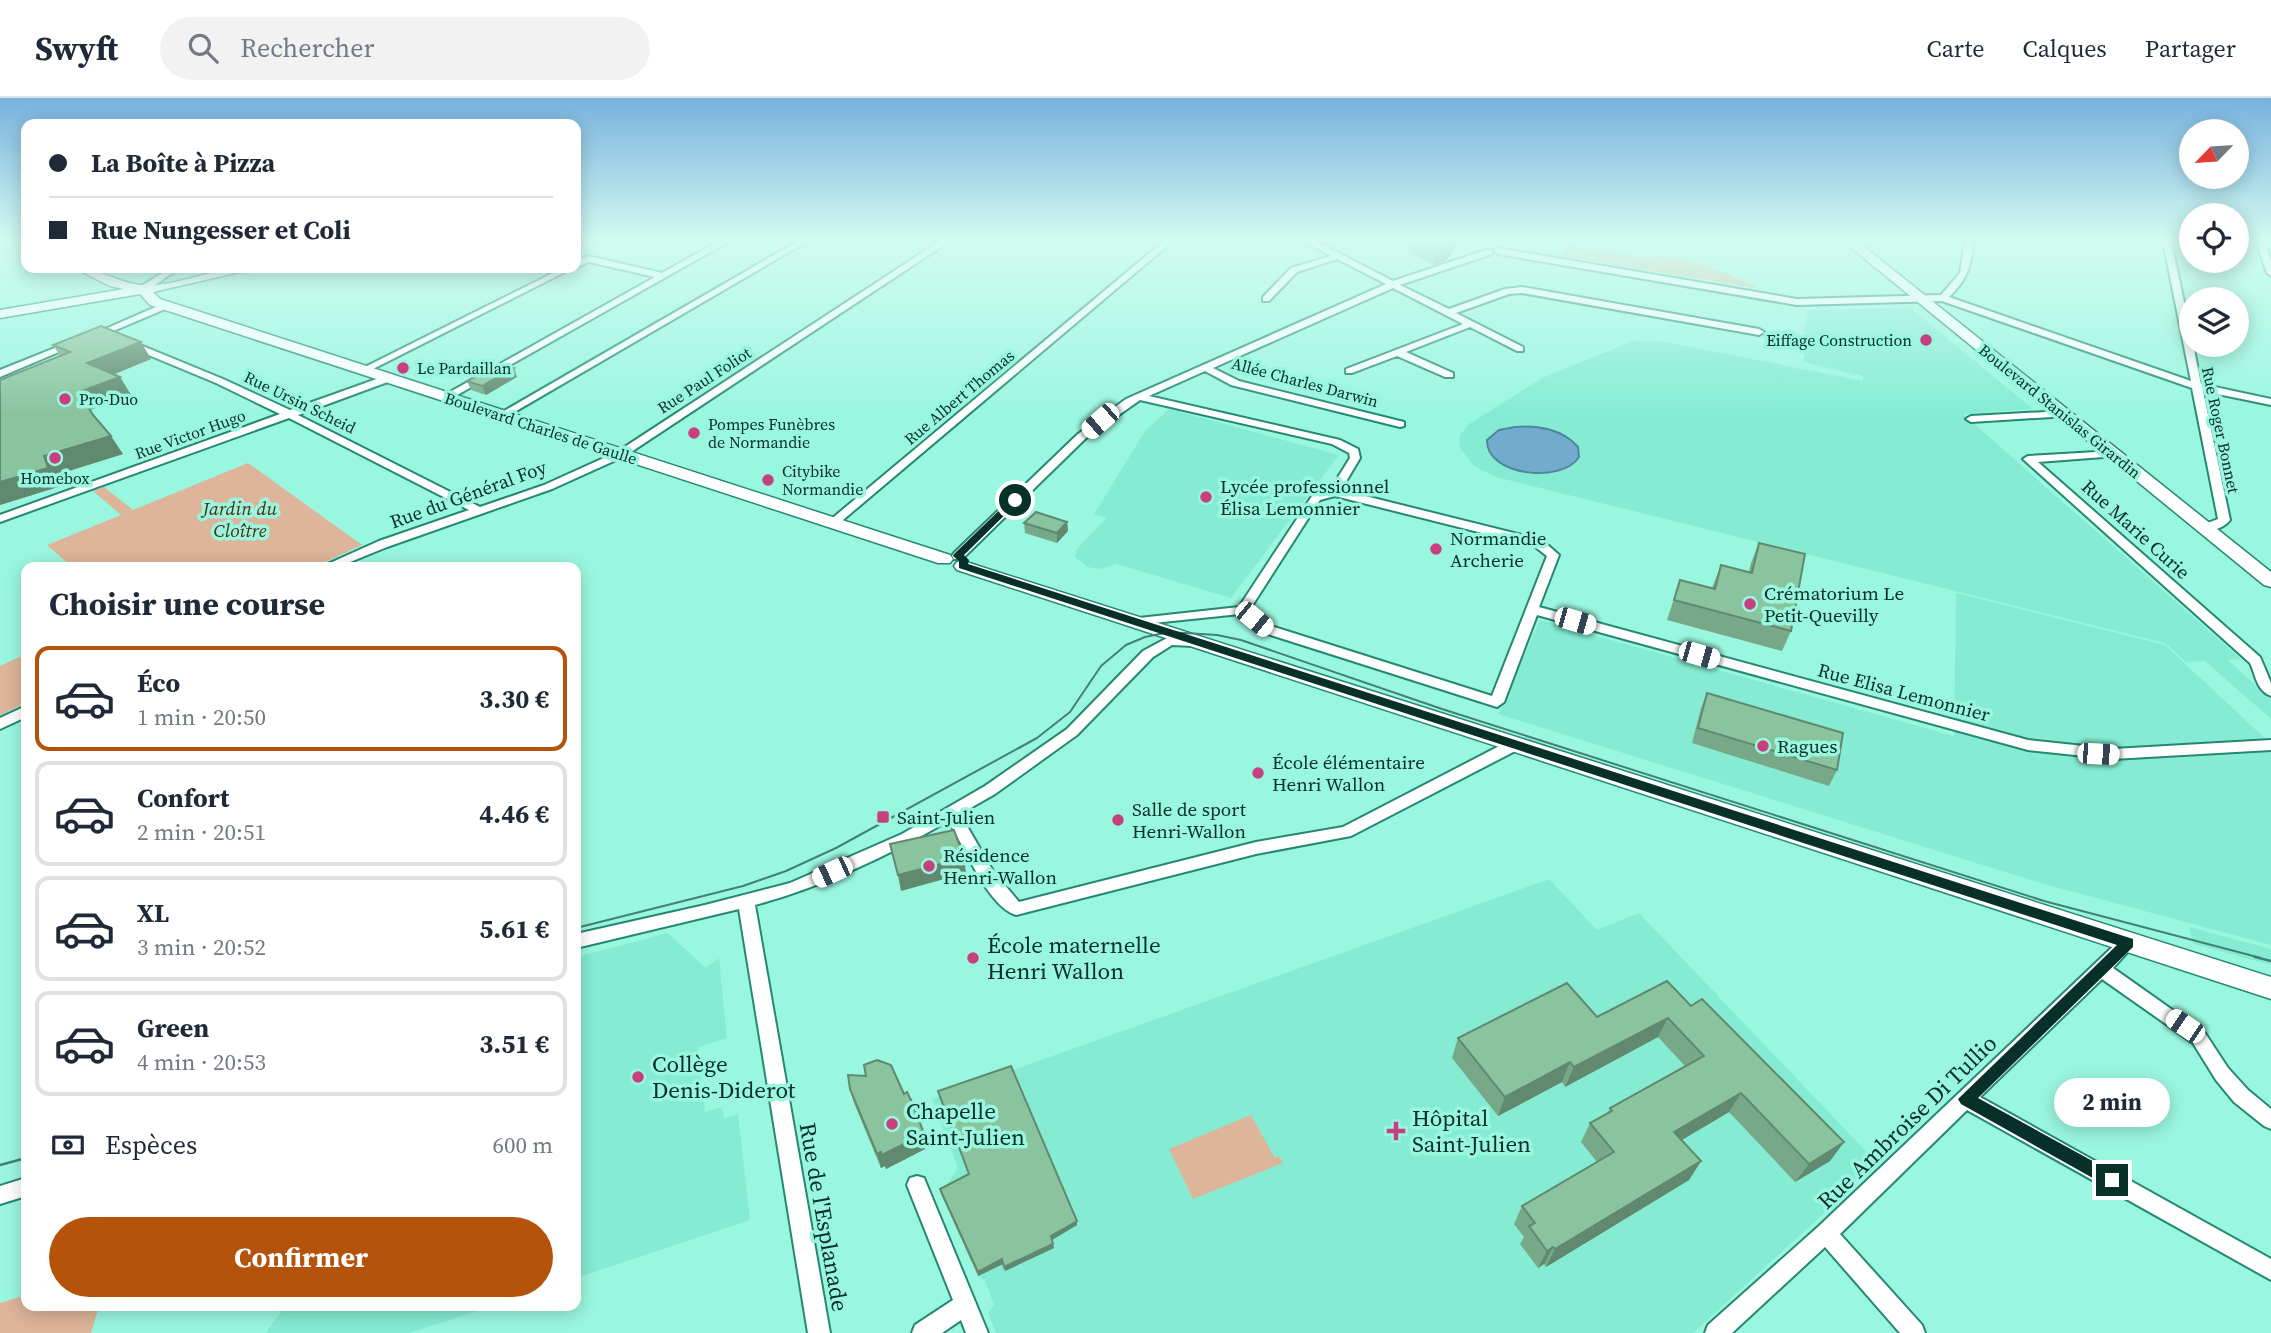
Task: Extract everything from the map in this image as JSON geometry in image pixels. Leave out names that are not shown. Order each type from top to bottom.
[{"type":"street","points":[[0,314],[88,299]]},
{"type":"street","points":[[0,320],[121,299]]},
{"type":"street","name":"Boulevard Charles de Gaulle","points":[[151,299],[833,523],[955,560],[2271,988]]},
{"type":"street","points":[[364,370],[507,299]]},
{"type":"street","points":[[446,397],[622,299]]},
{"type":"street","points":[[502,415],[704,299]]},
{"type":"street","name":"Rue Paul Foliot","points":[[621,454],[858,299]]},
{"type":"street","name":"Rue Albert Thomas","points":[[833,523],[1100,299]]},
{"type":"street","points":[[955,560],[1100,421],[1138,397],[1360,299]]},
{"type":"street","points":[[1422,299],[1520,349]]},
{"type":"street","points":[[1449,312],[1487,299]]},
{"type":"street","points":[[1571,299],[1759,332]]},
{"type":"street","points":[[1778,299],[1797,302],[1929,299]]},
{"type":"street","name":"Boulevard Stanislas Girardin","points":[[1921,299],[2271,581]]},
{"type":"street","points":[[1945,299],[2195,386],[2271,402]]},
{"type":"street","name":"Rue Roger Bonnet","points":[[2178,299],[2224,520],[2219,525],[2203,527]]},
{"type":"street","points":[[0,374],[167,305]]},
{"type":"street","points":[[1349,371],[1471,324]]},
{"type":"street","name":"Rue Ursin Scheid","points":[[101,333],[197,370],[293,414],[478,511]]},
{"type":"street","points":[[1397,352],[1449,375]]},
{"type":"street","name":"Allée Charles Darwin","points":[[1204,367],[1235,383],[1400,424]]},
{"type":"street","name":"Rue Victor Hugo","points":[[0,519],[389,378]]},
{"type":"street","points":[[1138,397],[1346,446],[1354,452],[1355,458],[1334,492]]},
{"type":"street","points":[[1970,419],[2064,414]]},
{"type":"street","name":"Rue du Général Foy","points":[[340,562],[548,487],[621,454]]},
{"type":"street","name":"Rue Marie Curie","points":[[2113,454],[2028,459],[2255,660],[2265,673],[2261,681],[2271,691]]},
{"type":"street","points":[[1139,622],[1243,610],[1266,629],[1497,702],[1553,555],[1538,543],[1334,492],[1316,499],[1243,610]]},
{"type":"street","name":"Rue Elisa Lemonnier","points":[[1534,610],[2028,745],[2113,754],[2271,745]]},
{"type":"street","points":[[581,940],[746,902],[813,880],[907,838],[990,790],[1072,732],[1148,654],[1169,641],[1205,643]]},
{"type":"street","points":[[0,724],[21,714]]},
{"type":"street","points":[[951,813],[963,829],[997,893],[1016,909],[1256,848],[1346,832],[1516,744]]},
{"type":"street","name":"Rue de l'Esplanade","points":[[746,902],[819,1333]]},
{"type":"street","name":"Rue Ambroise Di Tullio","points":[[1716,1333],[1826,1233],[2128,943]]},
{"type":"street","points":[[2102,969],[2199,1038],[2222,1074],[2241,1096],[2271,1120]]},
{"type":"street","points":[[1966,1099],[2271,1270]]},
{"type":"street","points":[[917,1185],[977,1333]]},
{"type":"street","points":[[0,1195],[21,1189]]},
{"type":"street","points":[[1826,1233],[1914,1333]]},
{"type":"street","points":[[923,1333],[965,1304]]},
{"type":"shaded area","points":[[1808,310],[1913,310],[2033,409],[1963,414],[2241,659],[2228,660],[2271,699],[2271,719],[2205,661],[2186,662],[2165,643],[1496,477],[1474,466],[1459,447],[1460,435],[1469,424],[1542,378],[1633,341],[1666,342],[1863,381],[1863,376],[1803,362],[1807,341],[1803,340]],"holes":[[[1523,426],[1549,430],[1567,437],[1564,470],[1530,472],[1499,462],[1488,450],[1487,440],[1490,436],[1507,428]]]},
{"type":"shaded area","name":"Lycée professionnel Élisa Lemonnier","points":[[1169,409],[1339,455],[1231,598],[1116,564],[1100,569],[1087,567],[1075,557],[1077,549],[1106,518],[1094,514],[1145,431]]},
{"type":"shaded area","points":[[1956,593],[2165,645],[2271,744],[2271,945],[2044,884],[1498,714],[1540,620],[1954,736]]},
{"type":"shaded area","name":"Hôpital Saint-Julien","points":[[1549,879],[1597,930],[1639,913],[1878,1164],[1693,1333],[996,1333],[988,1313],[994,1305],[985,1281],[978,1276],[941,1194],[958,1168],[932,1099]]},
{"type":"shaded area","points":[[2189,927],[2271,949],[2271,965],[2194,944]]},
{"type":"shaded area","name":"Collège Denis-Diderot","points":[[668,933],[706,968],[719,958],[727,1038],[698,1047],[705,1112],[722,1107],[724,1118],[738,1114],[750,1220],[581,1276],[581,956]]},
{"type":"shaded area","points":[[282,1311],[477,1311],[409,1333],[265,1333]]},
{"type":"green space","name":"Jardin du Cloître","points":[[248,463],[362,545],[325,562],[66,562],[47,545],[121,515],[93,491],[104,487],[133,510]]},
{"type":"green space","points":[[21,656],[21,705],[0,715],[0,666]]},
{"type":"green space","points":[[1251,1115],[1275,1158],[1279,1156],[1283,1163],[1193,1199],[1169,1149]]},
{"type":"green space","points":[[21,1297],[21,1311],[98,1311],[91,1333],[0,1333],[0,1303]]},
{"type":"water","points":[[1515,427],[1557,432],[1578,447],[1579,457],[1557,471],[1526,472],[1511,468],[1499,462],[1490,452],[1487,440],[1499,430]]},
{"type":"building","points":[[101,326],[141,342],[87,363],[120,377],[79,392],[93,415],[111,436],[44,456],[48,468],[0,482],[0,380],[70,352],[53,345]]},
{"type":"building","points":[[499,364],[514,368],[482,386],[467,381]]},
{"type":"building","points":[[1036,512],[1067,522],[1057,533],[1024,523]]},
{"type":"building","points":[[1759,543],[1805,554],[1791,631],[1674,600],[1680,580],[1715,589],[1721,565],[1752,573]]},
{"type":"building","points":[[1707,693],[1843,733],[1837,770],[1698,728]]},
{"type":"building","points":[[954,830],[964,858],[898,875],[890,844]]},
{"type":"building","points":[[1667,981],[1691,1006],[1702,999],[1844,1142],[1809,1164],[1741,1093],[1674,1132],[1701,1161],[1555,1249],[1553,1247],[1547,1251],[1529,1226],[1535,1223],[1522,1206],[1614,1152],[1590,1123],[1612,1111],[1610,1108],[1704,1056],[1668,1018],[1574,1067],[1570,1062],[1505,1097],[1458,1038],[1567,983],[1597,1017]]},
{"type":"building","name":"Chapelle Saint-Julien","points":[[877,1060],[891,1065],[904,1094],[907,1092],[913,1104],[923,1131],[920,1132],[922,1135],[882,1155],[881,1152],[877,1154],[850,1089],[848,1075],[866,1076],[864,1065]]},
{"type":"building","points":[[1011,1066],[1077,1221],[1051,1236],[1053,1244],[1004,1267],[1002,1259],[978,1272],[940,1189],[969,1174],[938,1091]]},
{"type":"tram line","points":[[581,927],[743,886],[786,871],[836,848],[1037,738],[1070,712],[1101,666],[1126,645],[1145,637],[1169,632],[1217,635],[1241,640],[1442,709],[2044,901],[2261,958]]},
{"type":"tram line","points":[[2255,957],[2271,961]]},
{"type":"tram line","points":[[0,1165],[21,1159]]},
{"type":"place","name":"Eiffage Construction","points":[[1926,340]]},
{"type":"place","name":"Le Pardaillan","points":[[403,368]]},
{"type":"place","name":"Pro-Duo","points":[[65,399]]},
{"type":"place","name":"Pompes Funèbres de Normandie","points":[[694,433]]},
{"type":"place","name":"Homebox","points":[[55,458]]},
{"type":"place","name":"Citybike Normandie","points":[[768,480]]},
{"type":"place","name":"Lycée professionnel Élisa Lemonnier","points":[[1206,497]]},
{"type":"place","name":"Normandie Archerie","points":[[1436,549]]},
{"type":"place","name":"Crématorium Le Petit-Quevilly","points":[[1750,604]]},
{"type":"place","name":"Ragues","points":[[1763,746]]},
{"type":"place","name":"École élémentaire Henri Wallon","points":[[1258,773]]},
{"type":"place","name":"Saint-Julien","points":[[883,817]]},
{"type":"place","name":"Salle de sport Henri-Wallon","points":[[1118,820]]},
{"type":"place","name":"Résidence Henri-Wallon","points":[[929,866]]},
{"type":"place","name":"École maternelle Henri Wallon","points":[[973,958]]},
{"type":"place","name":"Collège Denis-Diderot","points":[[638,1077]]},
{"type":"place","name":"Chapelle Saint-Julien","points":[[892,1124]]},
{"type":"place","name":"Hôpital Saint-Julien","points":[[1396,1131]]},
{"type":"route","points":[[1015,500],[958,556],[964,560],[963,566],[2128,943],[1966,1099],[2112,1180]]}]
